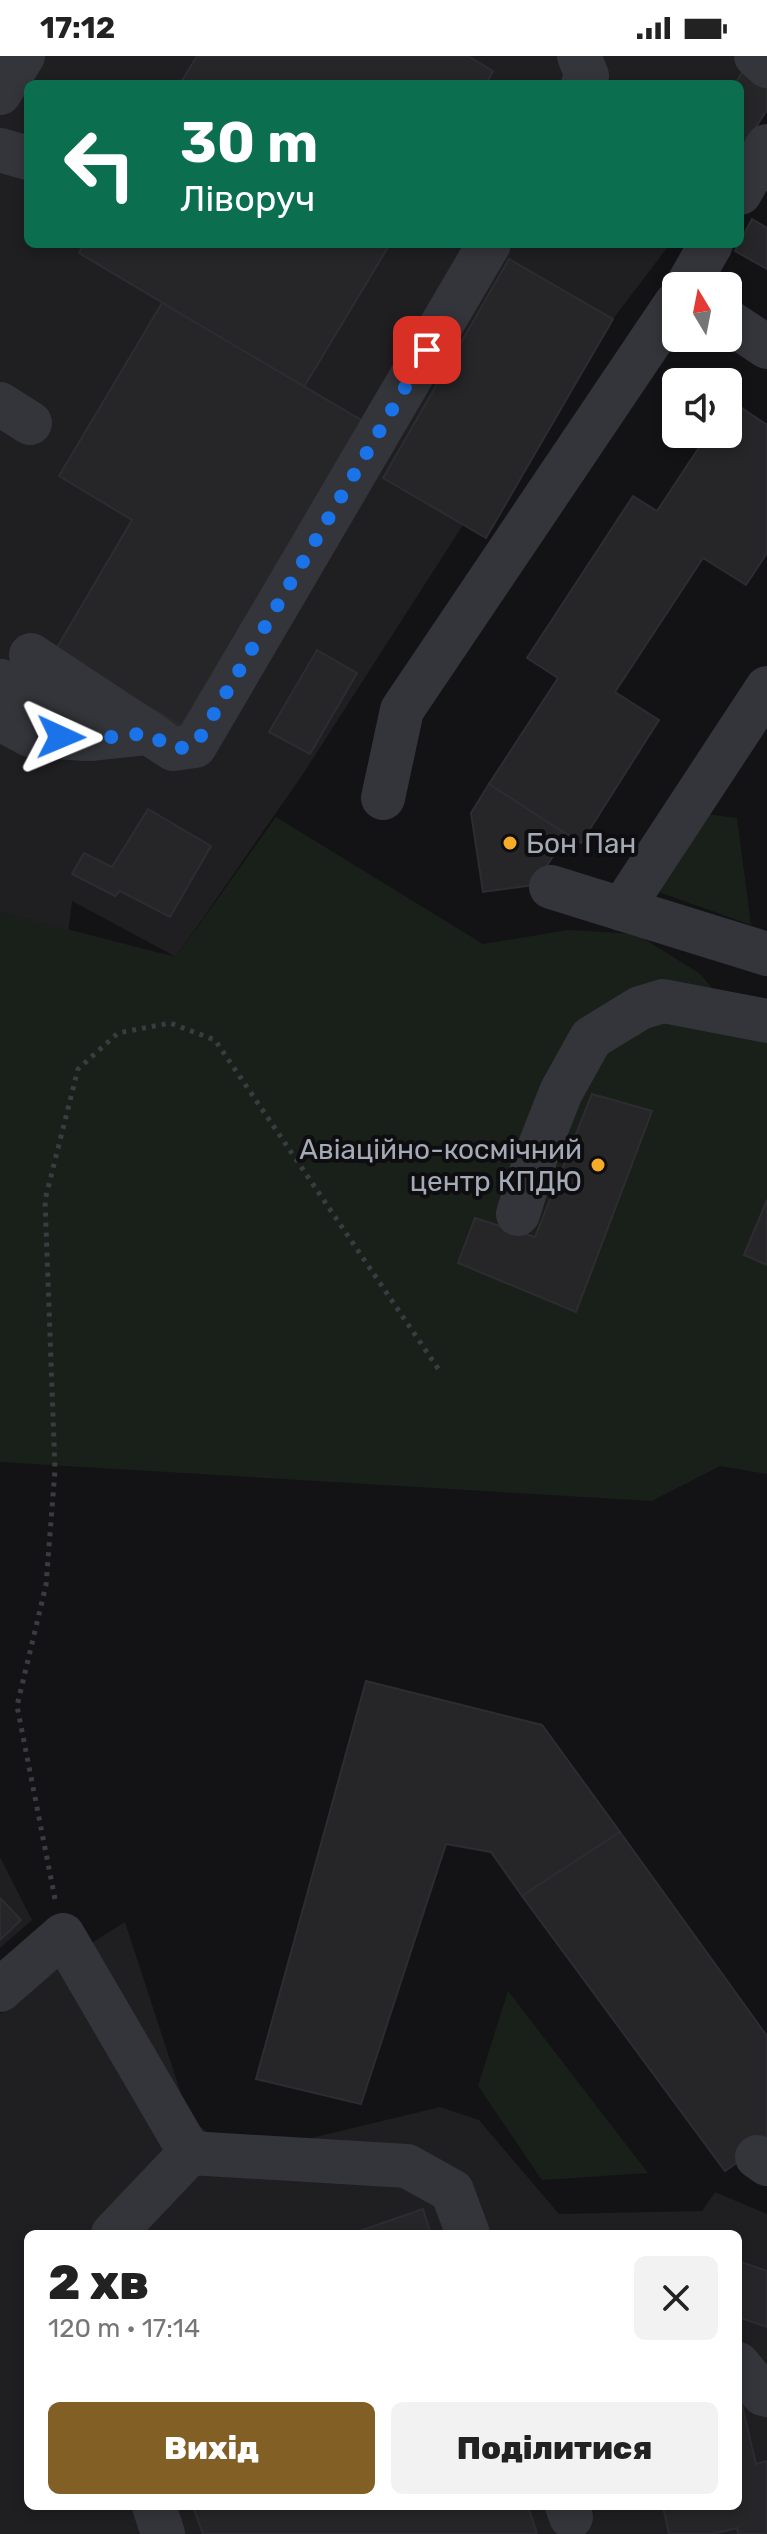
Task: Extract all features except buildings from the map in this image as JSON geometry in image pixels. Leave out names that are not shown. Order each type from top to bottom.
[{"type":"lane","points":[[0,93],[23,56]]},
{"type":"lane","points":[[579,56],[587,76],[585,80]]},
{"type":"lane","points":[[756,56],[767,66]]},
{"type":"lane","points":[[744,186],[767,146]]},
{"type":"lane","points":[[0,150],[24,157]]},
{"type":"lane","points":[[11,685],[148,733],[173,749],[195,746],[487,248]]},
{"type":"lane","points":[[695,272],[709,248]]},
{"type":"lane","points":[[383,798],[402,710],[662,324]]},
{"type":"lane","points":[[742,330],[767,347]]},
{"type":"lane","points":[[11,685],[92,739]]},
{"type":"lane","points":[[622,909],[767,688]]},
{"type":"lane","points":[[0,753],[148,733]]},
{"type":"lane","points":[[551,887],[767,954]]},
{"type":"lane","points":[[518,1214],[561,1092],[591,1038],[640,1008],[663,1001],[767,1021]]},
{"type":"lane","points":[[0,1990],[63,1935],[190,2153]]},
{"type":"lane","points":[[117,2230],[190,2153],[407,2166],[452,2191],[467,2230]]},
{"type":"lane","points":[[742,2369],[767,2395]]},
{"type":"lane","points":[[155,2510],[163,2534]]},
{"type":"path","points":[[63,1935],[17,1706],[46,1585],[55,1470],[45,1200],[78,1069],[118,1033],[170,1023],[215,1040],[439,1370]]},
{"type":"shaded area","points":[[0,56],[733,56],[767,76],[767,110],[744,147],[744,80],[24,80],[24,248],[667,248],[613,319],[486,538],[463,525],[305,771],[176,957],[72,901],[61,991],[0,1103]]},
{"type":"shaded area","points":[[705,814],[737,818],[751,925],[656,891]]},
{"type":"shaded area","points":[[276,817],[483,944],[568,930],[636,934],[699,973],[723,1001],[767,1011],[767,1474],[720,1466],[652,1501],[0,1462],[0,912],[176,957]]},
{"type":"shaded area","points":[[0,1857],[32,1920],[0,1948]]},
{"type":"shaded area","points":[[125,1922],[189,2118],[219,2141],[266,2149],[440,2107],[479,2120],[559,2214],[702,2211],[715,2192],[767,2214],[767,2534],[0,2534],[0,2014],[53,1967]]},
{"type":"shaded area","points":[[508,1991],[648,2173],[542,2180],[478,2086]]},
{"type":"place","name":"Бон Пан","points":[[510,843]]},
{"type":"place","name":"Авіаційно-космічний центр КПДЮ","points":[[598,1165]]},
{"type":"route","points":[[61,737],[92,739],[148,733],[173,749],[195,746],[427,350]]}]
